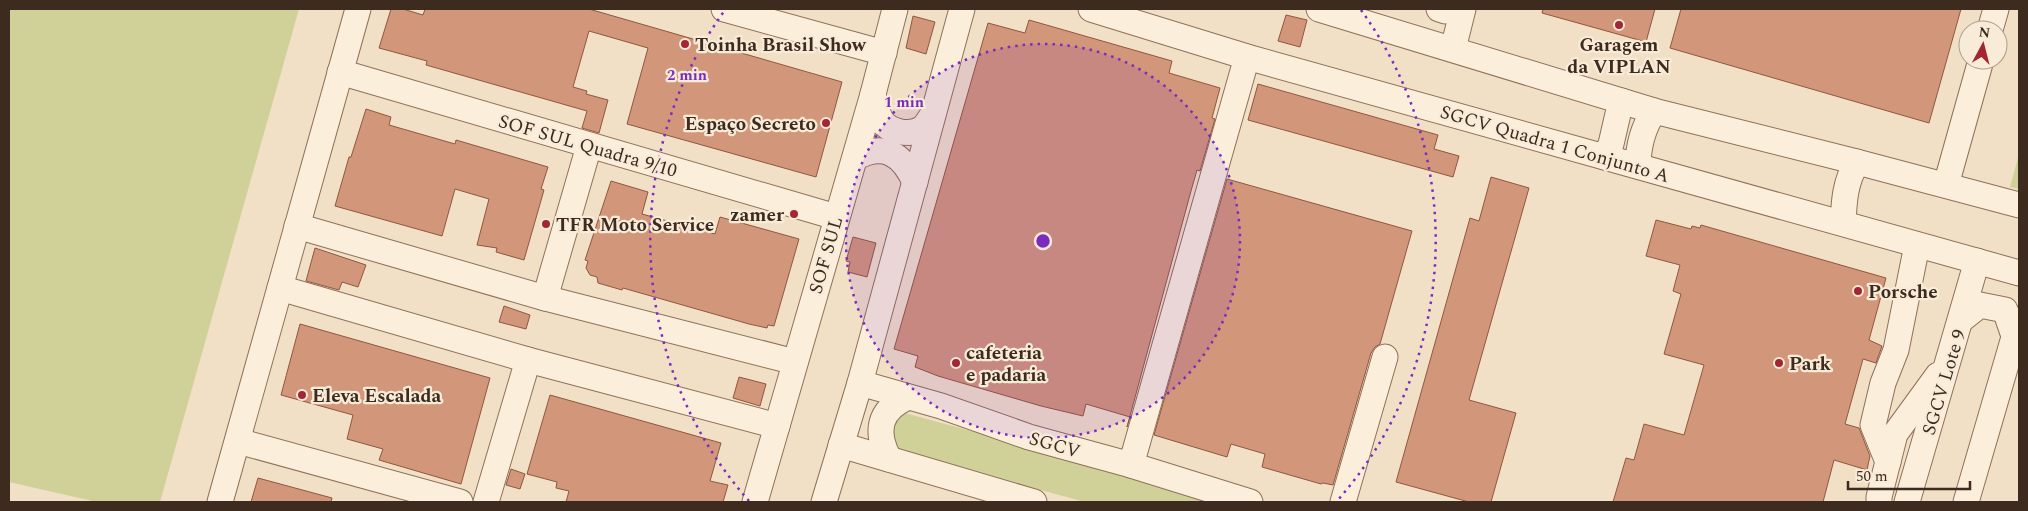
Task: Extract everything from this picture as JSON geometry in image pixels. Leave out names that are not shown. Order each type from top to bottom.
[{"type":"street","points":[[220,502],[358,9]]},
{"type":"street","points":[[724,9],[884,53]]},
{"type":"street","name":"SOF SUL","points":[[756,502],[794,362],[855,158],[895,9]]},
{"type":"street","points":[[824,502],[860,383],[962,9]]},
{"type":"street","name":"SGCV Quadra 1 Conjunto A","points":[[1091,9],[1247,57],[2019,273]]},
{"type":"street","points":[[1319,9],[1390,19],[1453,49],[1654,111],[2019,205]]},
{"type":"street","points":[[1439,9],[1444,11],[1452,9]]},
{"type":"street","points":[[1453,49],[1463,9]]},
{"type":"street","points":[[1131,465],[1247,57]]},
{"type":"street","points":[[1946,185],[1978,70]]},
{"type":"street","name":"SOF SUL Quadra 9/10","points":[[340,72],[836,217]]},
{"type":"street","points":[[873,94],[882,121],[890,128],[900,132],[910,132],[921,128],[934,114]]},
{"type":"street","points":[[1605,157],[1611,144],[1621,101]]},
{"type":"street","points":[[1638,166],[1638,153],[1646,125],[1654,111]]},
{"type":"street","points":[[545,298],[589,146]]},
{"type":"street","points":[[855,158],[866,152],[877,150],[889,152],[900,158],[908,167],[915,182]]},
{"type":"street","points":[[1843,223],[1845,192],[1857,162]]},
{"type":"street","points":[[297,226],[545,298],[794,362]]},
{"type":"street","points":[[1888,462],[1873,424],[1883,383],[1896,350],[1917,245]]},
{"type":"street","name":"SGCV Lote 9","points":[[1907,502],[1978,262]]},
{"type":"street","points":[[280,288],[528,360],[777,426]]},
{"type":"street","points":[[1961,320],[1980,305],[2005,310],[2017,328],[1966,502]]},
{"type":"street","points":[[1344,502],[1385,356]]},
{"type":"street","points":[[486,502],[528,360]]},
{"type":"street","points":[[1880,502],[1879,497],[1895,434],[1947,363]]},
{"type":"street","name":"SGCV","points":[[860,383],[1029,437],[1131,465],[1250,502]]},
{"type":"street","points":[[889,459],[882,444],[881,431],[884,419],[890,408],[908,397]]},
{"type":"street","points":[[238,441],[460,502]]},
{"type":"street","points":[[840,445],[1034,502]]},
{"type":"green space","points":[[9,9],[299,9],[160,502],[97,502],[9,482]]},
{"type":"green space","points":[[2019,154],[2019,189],[2010,187]]},
{"type":"green space","points":[[905,413],[993,437],[1028,439],[1179,493],[1210,502],[1085,502],[894,450],[888,425],[898,415]]},
{"type":"building","points":[[391,9],[403,9],[423,15],[425,9],[589,9],[842,82],[816,177],[627,124],[648,48],[589,31],[573,87],[587,91],[586,94],[608,100],[599,133],[582,128],[587,111],[426,65],[427,61],[379,48]]},
{"type":"building","name":"Garagem da VIPLAN","points":[[1543,9],[1655,9],[1646,42],[1542,13]]},
{"type":"building","points":[[1681,9],[1961,9],[1929,123],[1670,48]]},
{"type":"building","points":[[1286,15],[1307,20],[1300,47],[1278,41]]},
{"type":"building","points":[[913,16],[935,22],[926,54],[906,48]]},
{"type":"building","points":[[1029,20],[1172,61],[1169,73],[1220,88],[1212,118],[1215,119],[1200,171],[1197,170],[1130,417],[1086,404],[1083,416],[1041,406],[938,376],[915,367],[918,356],[894,349],[988,23],[1025,33]]},
{"type":"building","points":[[1258,84],[1438,135],[1434,149],[1459,156],[1453,177],[1248,120]]},
{"type":"building","points":[[366,109],[391,117],[389,125],[455,144],[456,140],[548,167],[541,189],[544,190],[524,260],[496,252],[497,248],[477,245],[489,199],[455,189],[442,236],[335,206],[349,157],[351,157]]},
{"type":"building","points":[[1491,177],[1529,188],[1469,400],[1516,413],[1491,502],[1469,502],[1396,482],[1470,218],[1479,221]]},
{"type":"building","points":[[1227,179],[1412,231],[1380,344],[1371,353],[1333,485],[1321,484],[1262,467],[1265,454],[1231,444],[1227,457],[1154,435]]},
{"type":"building","points":[[611,181],[648,192],[642,214],[715,234],[720,217],[799,239],[774,326],[768,325],[767,328],[749,324],[623,288],[622,290],[598,283],[597,277],[590,275],[586,268],[588,261],[585,260]]},
{"type":"building","name":"Park","points":[[1656,220],[1691,229],[1692,226],[1700,228],[1701,225],[1886,278],[1869,340],[1882,346],[1876,363],[1863,359],[1845,424],[1859,428],[1870,456],[1867,470],[1834,460],[1823,502],[1613,502],[1626,458],[1634,460],[1644,424],[1684,435],[1704,365],[1664,354],[1681,294],[1673,291],[1680,265],[1646,256]]},
{"type":"building","points":[[853,237],[876,243],[867,277],[848,272],[850,262],[846,261]]},
{"type":"building","points":[[315,248],[366,265],[358,287],[342,282],[339,290],[306,281]]},
{"type":"building","points":[[504,306],[530,315],[526,329],[499,322]]},
{"type":"building","points":[[300,324],[490,378],[461,484],[379,460],[383,449],[347,439],[353,415],[281,395]]},
{"type":"building","points":[[739,377],[766,384],[760,406],[733,398]]},
{"type":"building","points":[[550,395],[721,443],[710,481],[728,485],[723,502],[566,502],[569,491],[556,488],[557,482],[527,474]]},
{"type":"building","points":[[511,469],[525,474],[520,489],[506,485]]},
{"type":"building","points":[[258,478],[332,498],[331,502],[251,502]]},
{"type":"place","name":"Garagem da VIPLAN","points":[[1619,25]]},
{"type":"place","name":"Toinha Brasil Show","points":[[685,44]]},
{"type":"place","name":"Espaço Secreto","points":[[826,123]]},
{"type":"place","name":"zamer","points":[[794,214]]},
{"type":"place","name":"TFR Moto Service","points":[[546,224]]},
{"type":"place","name":"Porsche","points":[[1858,291]]},
{"type":"place","name":"cafeteria e padaria","points":[[956,363]]},
{"type":"place","name":"Park","points":[[1779,363]]},
{"type":"place","name":"Eleva Escalada","points":[[302,395]]}]
